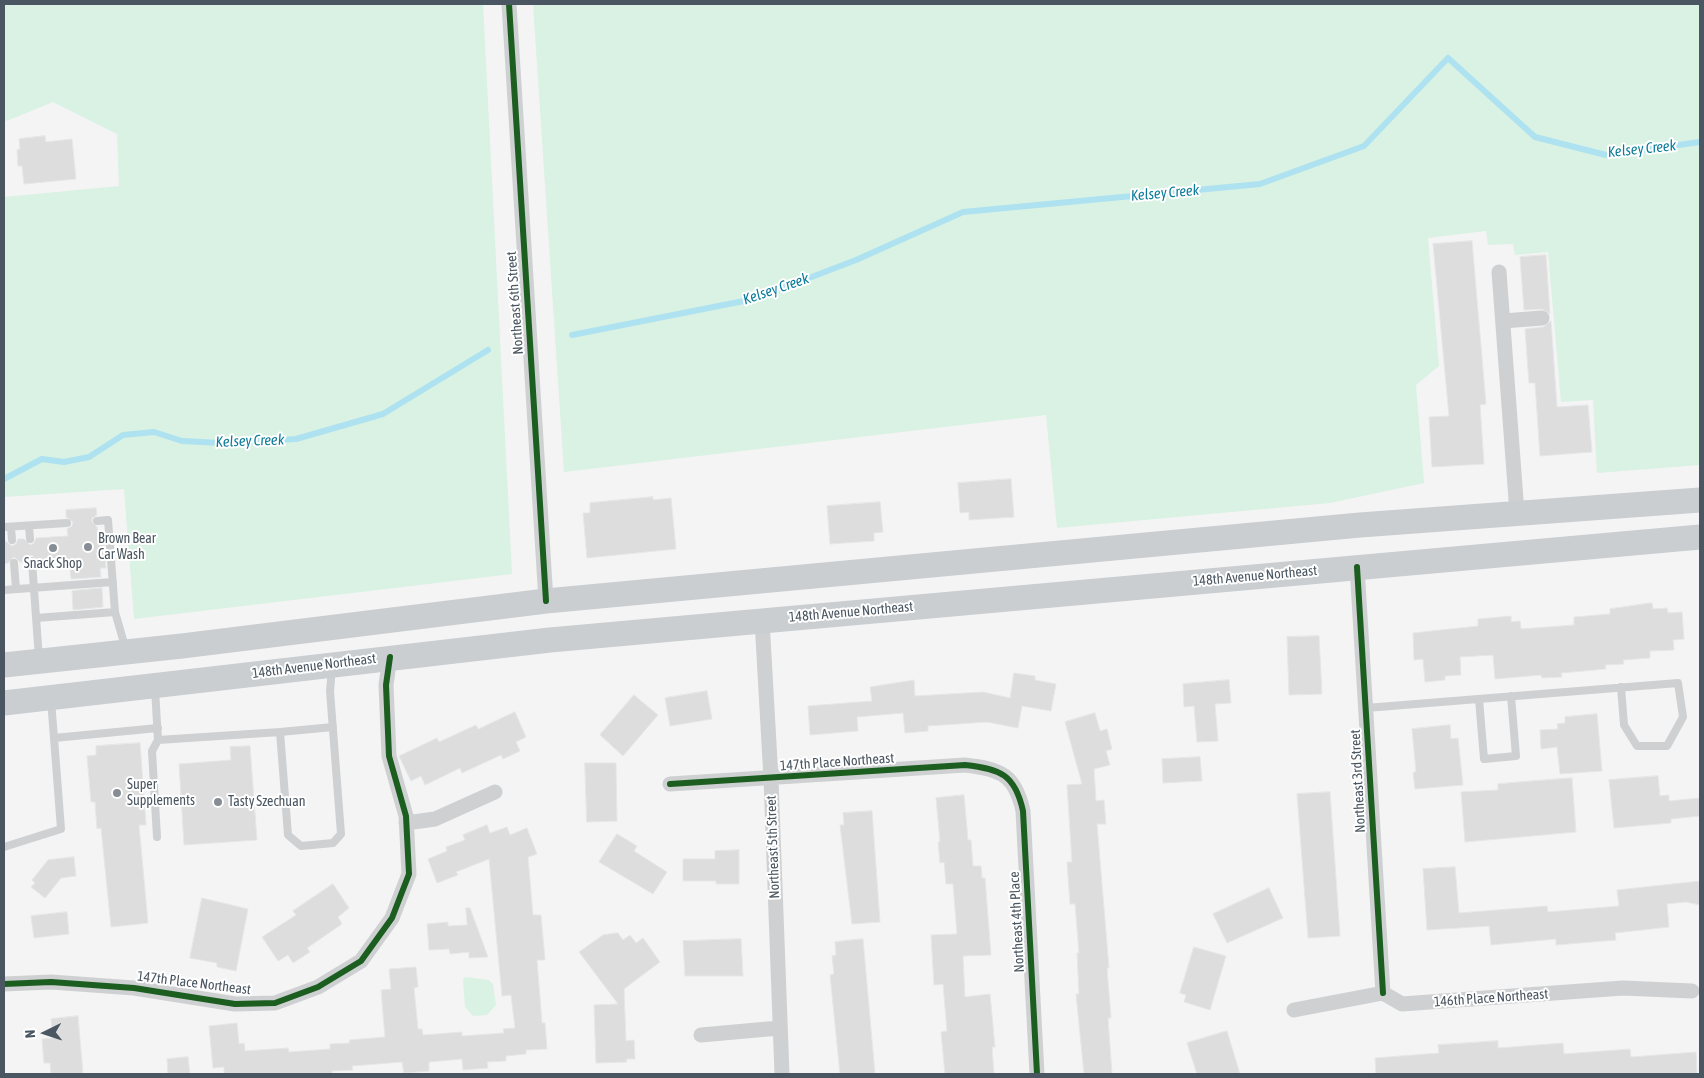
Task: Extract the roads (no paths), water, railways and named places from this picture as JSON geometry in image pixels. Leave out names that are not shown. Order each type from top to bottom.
[{"type":"main road","points":[[4,665],[127,652],[546,601],[1360,525],[1700,500]]},
{"type":"main road","points":[[1474,556],[1556,536],[1564,531],[1568,522],[1567,510]]},
{"type":"main road","name":"148th Avenue Northeast","points":[[4,703],[333,663],[762,620],[1700,537]]},
{"type":"main road","points":[[333,663],[335,644],[342,638],[412,617]]},
{"type":"street","name":"Northeast 6th Street","points":[[509,4],[546,601]]},
{"type":"street","points":[[1499,272],[1517,514]]},
{"type":"street","points":[[1503,321],[1542,318]]},
{"type":"street","name":"Northeast 3rd Street","points":[[1358,567],[1383,993]]},
{"type":"street","name":"Northeast 5th Street","points":[[762,620],[771,779],[782,1074]]},
{"type":"street","points":[[390,657],[386,685],[389,756],[406,823],[435,819],[495,792]]},
{"type":"street","name":"147th Place Northeast","points":[[670,784],[771,779],[965,765],[989,768],[1004,775]]},
{"type":"street","name":"Northeast 4th Place","points":[[1004,775],[1019,791],[1023,811],[1037,1074]]},
{"type":"street","name":"147th Place Northeast","points":[[4,984],[51,982],[134,988],[235,1004],[275,1003],[318,987],[361,961],[392,918],[409,874],[406,823]]},
{"type":"street","name":"146th Place Northeast","points":[[1383,993],[1402,1004],[1623,988],[1692,990]]},
{"type":"street","points":[[1294,1010],[1383,993]]},
{"type":"street","points":[[700,1035],[779,1028]]},
{"type":"lane","points":[[97,521],[108,520],[115,612],[127,652]]},
{"type":"lane","points":[[12,540],[8,527],[67,523]]},
{"type":"lane","points":[[29,526],[30,538]]},
{"type":"lane","points":[[32,561],[39,662]]},
{"type":"lane","points":[[14,563],[16,589]]},
{"type":"lane","points":[[4,590],[113,582]]},
{"type":"lane","points":[[36,618],[115,612]]},
{"type":"lane","points":[[280,732],[288,835],[301,846],[333,843],[341,834],[330,691],[333,663]]},
{"type":"lane","points":[[1366,708],[1621,687],[1678,684],[1682,717],[1667,746],[1637,746],[1624,725],[1621,687]]},
{"type":"lane","points":[[155,686],[158,740],[152,751],[157,837]]},
{"type":"lane","points":[[1479,699],[1484,759],[1516,756],[1511,696]]},
{"type":"lane","points":[[4,847],[61,829],[50,698]]},
{"type":"lane","points":[[158,740],[333,727]]},
{"type":"lane","points":[[54,738],[158,728]]},
{"type":"waterway","name":"Kelsey Creek","points":[[572,335],[754,299],[856,260],[963,212],[1260,184],[1364,146],[1448,58],[1535,137],[1606,155],[1700,142]]},
{"type":"waterway","name":"Kelsey Creek","points":[[4,479],[42,459],[64,462],[89,457],[123,435],[154,432],[182,441],[221,443],[296,439],[383,414],[488,350]]},
{"type":"place","name":"Brown Bear Car Wash","points":[[88,547]]},
{"type":"place","name":"Snack Shop","points":[[53,548]]},
{"type":"place","name":"Super Supplements","points":[[117,793]]},
{"type":"place","name":"Tasty Szechuan","points":[[218,802]]}]
